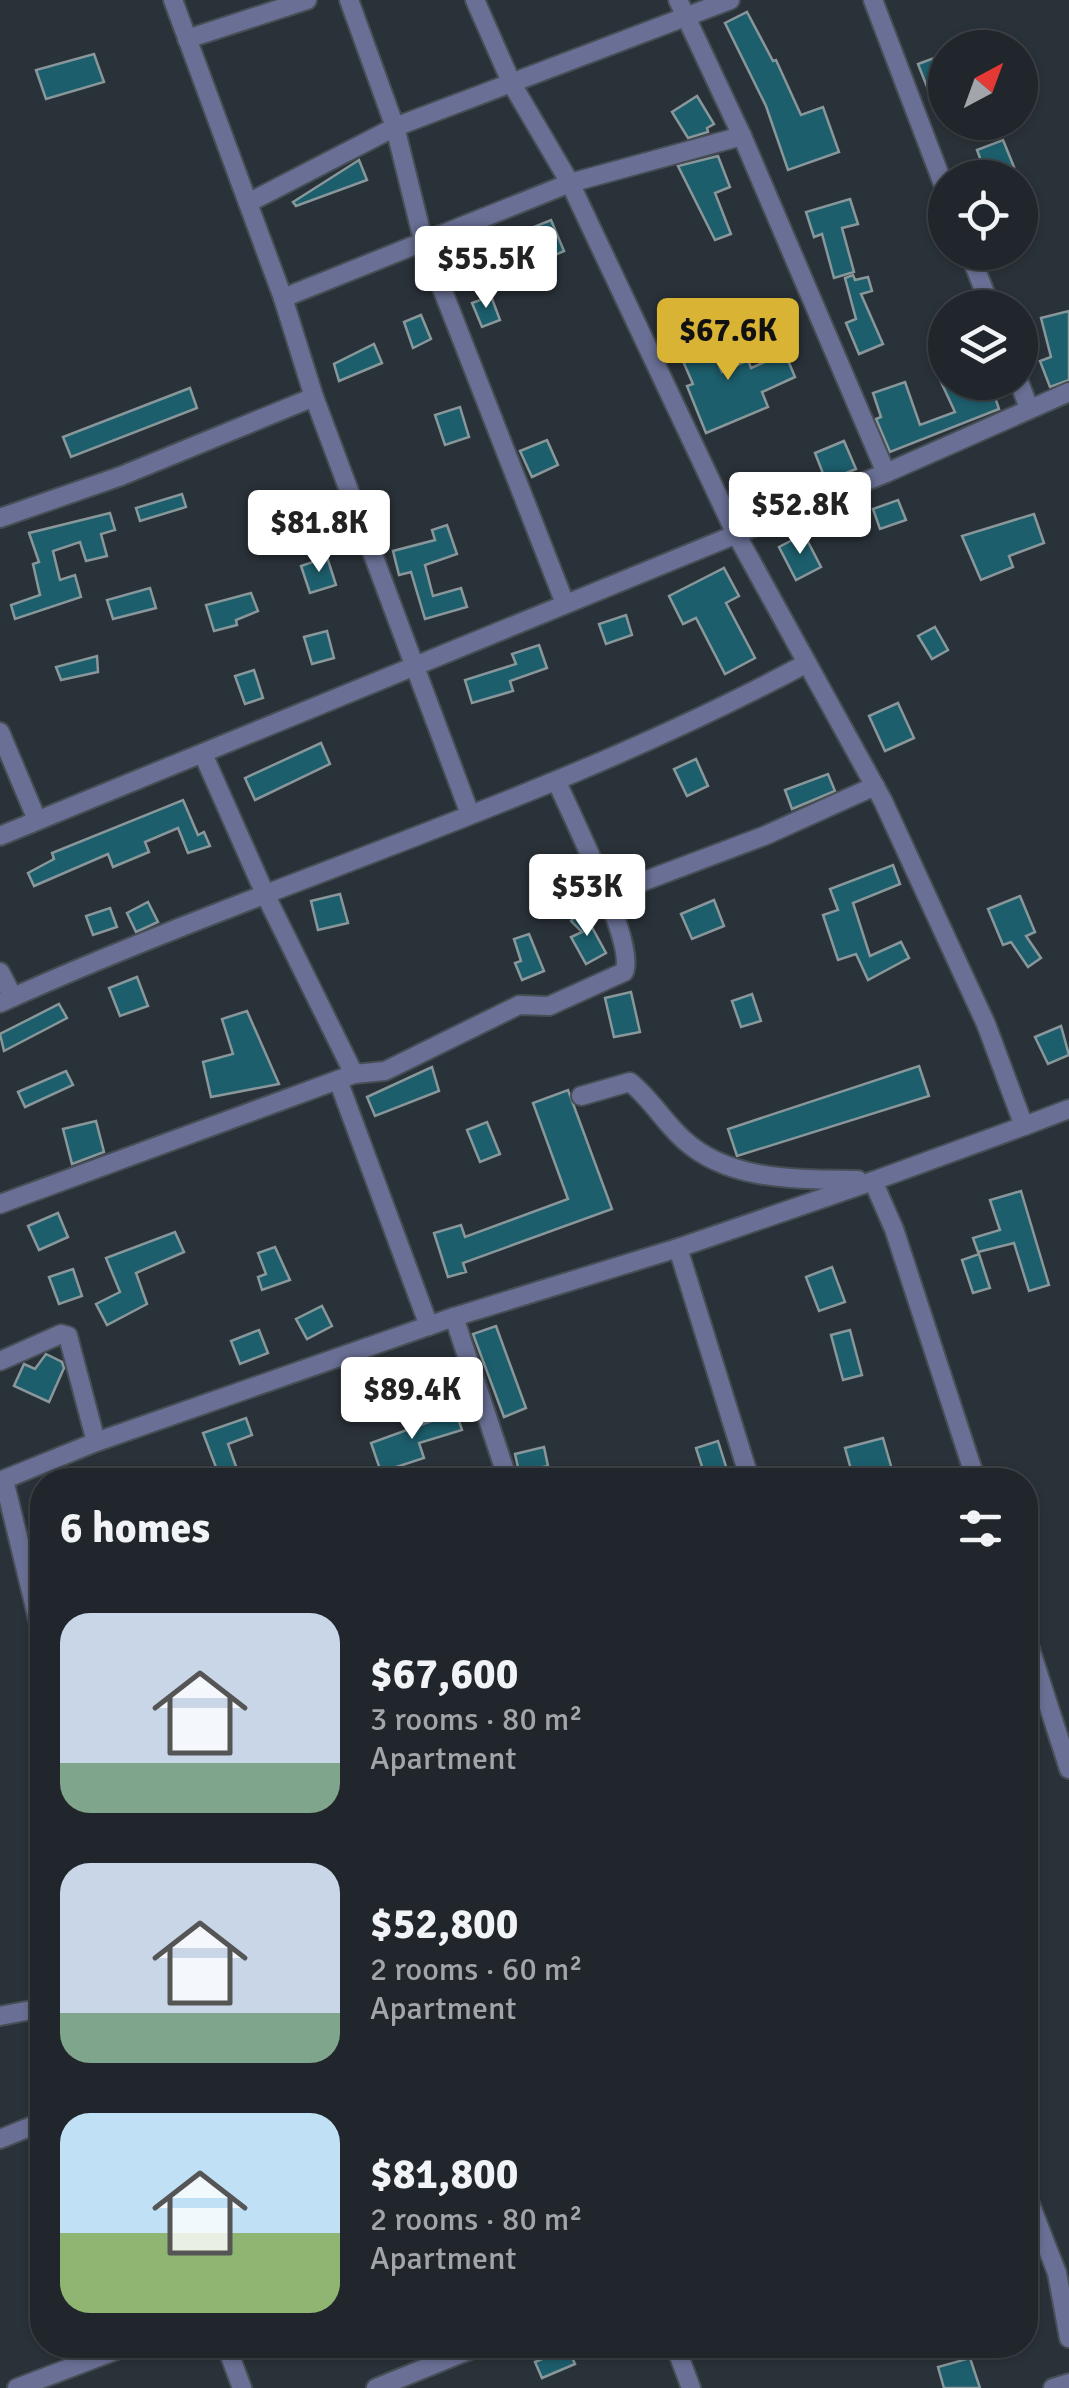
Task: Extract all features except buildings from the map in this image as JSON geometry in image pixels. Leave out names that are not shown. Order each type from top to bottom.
[{"type":"street","points":[[173,0],[283,298],[314,398],[417,663],[470,814]]},
{"type":"street","points":[[187,39],[307,0]]},
{"type":"street","points":[[349,0],[395,127],[423,240],[564,602]]},
{"type":"street","points":[[475,0],[512,84],[570,183],[734,532],[875,786],[986,1024],[1024,1126]]},
{"type":"street","points":[[248,203],[395,127],[512,84],[681,8],[730,0]]},
{"type":"street","points":[[873,0],[934,160]]},
{"type":"street","points":[[681,8],[742,136],[886,473]]},
{"type":"street","points":[[283,298],[570,183],[742,136]]},
{"type":"street","points":[[0,836],[734,532],[886,473],[1069,392]]},
{"type":"street","points":[[0,518],[122,476],[314,398]]},
{"type":"street","points":[[1026,400],[1029,408]]},
{"type":"street","points":[[0,972],[6,1000],[557,782],[711,714],[807,663]]},
{"type":"street","points":[[0,732],[37,820]]},
{"type":"street","points":[[203,754],[346,1077],[428,1326]]},
{"type":"street","points":[[0,1204],[346,1077],[385,1070],[520,1005],[550,1006],[620,977],[628,956],[607,896],[557,782]]},
{"type":"street","points":[[607,896],[764,836],[875,786]]},
{"type":"street","points":[[581,1096],[630,1082],[682,1139],[707,1158],[780,1179],[873,1180]]},
{"type":"street","points":[[33,1468],[96,1442],[428,1326],[678,1248],[1069,1109]]},
{"type":"street","points":[[873,1180],[894,1229],[972,1468]]},
{"type":"street","points":[[678,1248],[746,1468]]},
{"type":"street","points":[[454,1317],[504,1468]]},
{"type":"street","points":[[0,1361],[62,1334],[68,1336],[96,1442]]},
{"type":"street","points":[[30,1469],[2,1481],[30,1590]]},
{"type":"street","points":[[1038,1673],[1069,1769]]},
{"type":"street","points":[[0,2016],[30,2010]]},
{"type":"street","points":[[0,2139],[30,2127]]},
{"type":"street","points":[[1038,2225],[1057,2273],[1069,2338]]},
{"type":"street","points":[[17,2388],[96,2358]]},
{"type":"street","points":[[231,2358],[242,2388]]},
{"type":"street","points":[[376,2388],[450,2358]]},
{"type":"street","points":[[680,2358],[691,2388]]},
{"type":"street","points":[[1053,2388],[1069,2382]]}]
